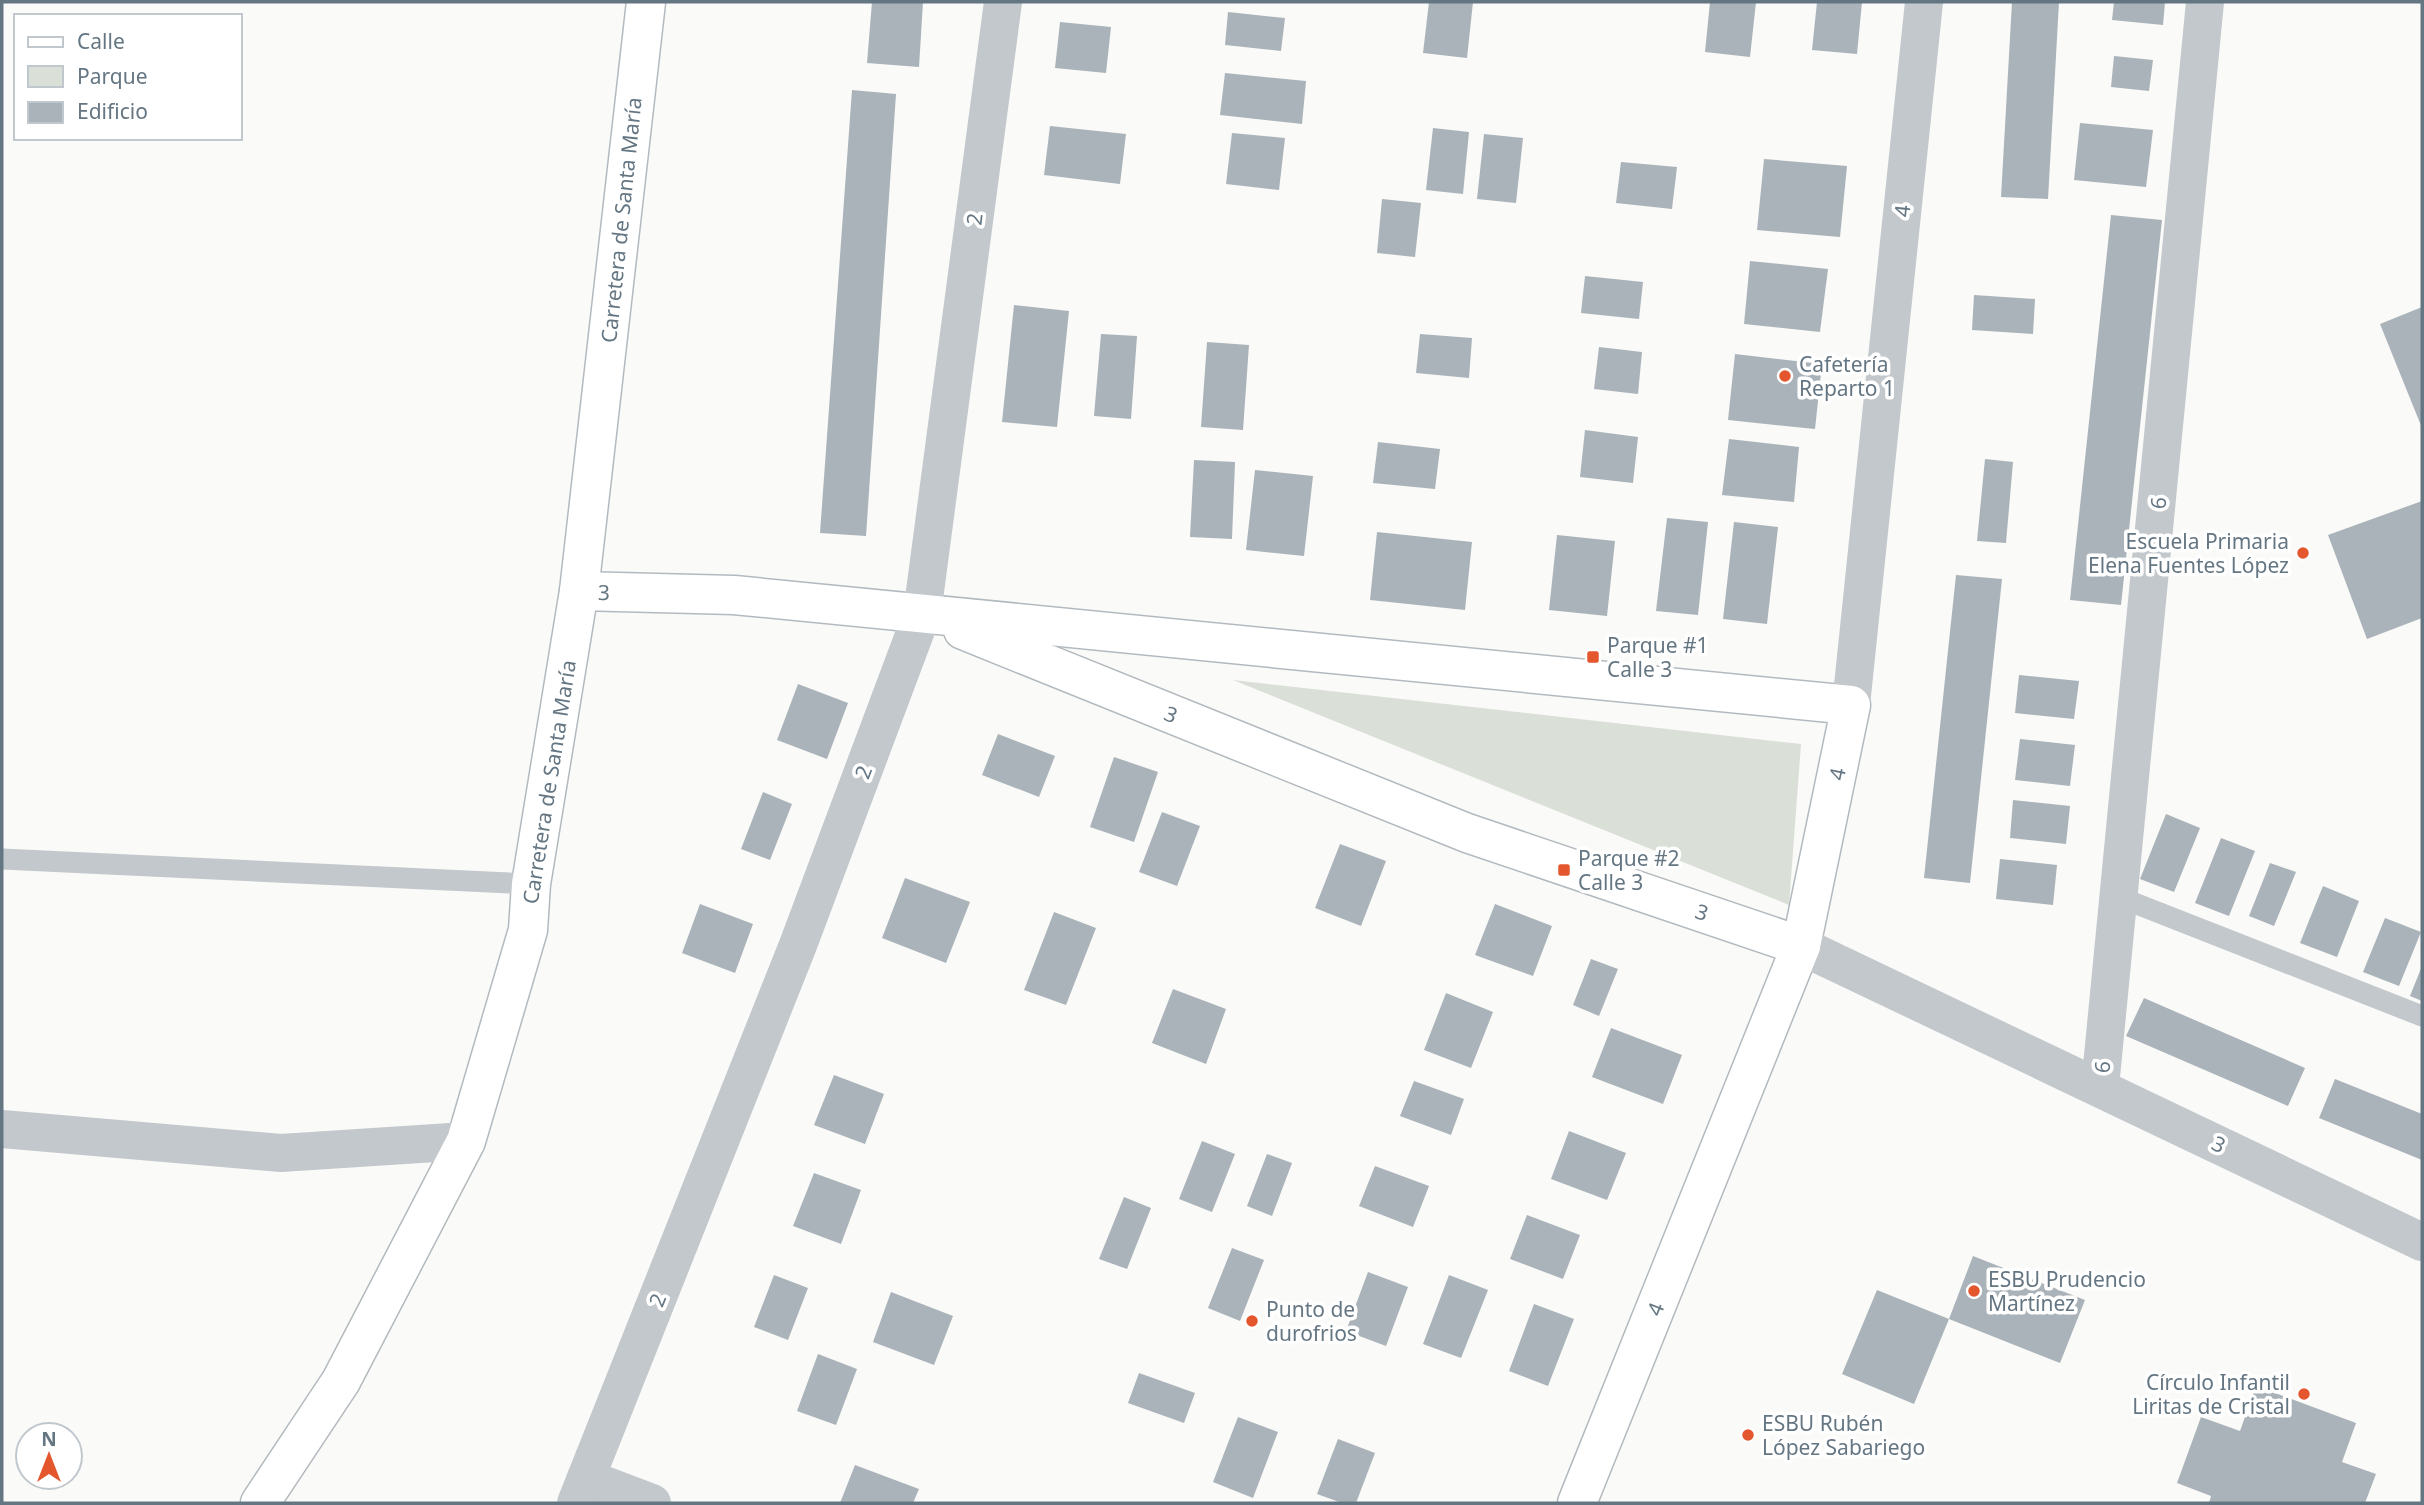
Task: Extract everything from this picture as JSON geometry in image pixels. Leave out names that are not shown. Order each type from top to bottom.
[{"type":"street","name":"Carretera de Santa María","points":[[260,1503],[341,1381],[466,1141],[528,930],[531,884],[579,592],[646,2]]},
{"type":"street","name":"2","points":[[581,1490],[793,958],[922,614],[1003,2]]},
{"type":"street","name":"4","points":[[1577,1503],[1801,946],[1851,705],[1924,2]]},
{"type":"street","name":"6","points":[[2100,1087],[2205,2]]},
{"type":"street","name":"3","points":[[579,592],[734,595],[1851,705]]},
{"type":"street","name":"3","points":[[922,614],[1467,833],[1801,946],[2422,1242]]},
{"type":"street","points":[[2,1129],[281,1153],[466,1141]]},
{"type":"street","points":[[581,1490],[652,1503]]},
{"type":"lane","points":[[2,859],[531,884]]},
{"type":"lane","points":[[2119,897],[2422,1016]]},
{"type":"green space","points":[[1233,680],[1801,744],[1789,905]]},
{"type":"building","points":[[872,2],[923,2],[919,67],[867,63]]},
{"type":"building","points":[[1429,2],[1473,2],[1467,58],[1423,53]]},
{"type":"building","points":[[1710,2],[1756,2],[1750,57],[1705,52]]},
{"type":"building","points":[[1817,2],[1862,2],[1857,54],[1812,50]]},
{"type":"building","points":[[2012,2],[2059,2],[2048,199],[2001,197]]},
{"type":"building","points":[[2114,2],[2165,2],[2163,25],[2112,20]]},
{"type":"building","points":[[1228,12],[1285,18],[1281,51],[1225,45]]},
{"type":"building","points":[[1060,22],[1111,27],[1106,73],[1055,68]]},
{"type":"building","points":[[2114,56],[2153,60],[2149,91],[2111,87]]},
{"type":"building","points":[[1225,73],[1306,81],[1302,124],[1220,115]]},
{"type":"building","points":[[852,90],[896,94],[866,536],[820,533]]},
{"type":"building","points":[[2080,123],[2153,130],[2146,187],[2074,180]]},
{"type":"building","points":[[1050,126],[1126,134],[1120,184],[1044,175]]},
{"type":"building","points":[[1433,128],[1469,132],[1463,194],[1426,190]]},
{"type":"building","points":[[1232,133],[1285,138],[1279,190],[1226,184]]},
{"type":"building","points":[[1484,134],[1523,138],[1516,203],[1477,199]]},
{"type":"building","points":[[1764,159],[1847,166],[1840,237],[1757,230]]},
{"type":"building","points":[[1621,162],[1677,167],[1672,209],[1616,203]]},
{"type":"building","points":[[1382,199],[1421,203],[1415,257],[1377,253]]},
{"type":"building","points":[[2111,215],[2162,220],[2121,605],[2070,600]]},
{"type":"building","points":[[1750,261],[1828,269],[1820,332],[1744,324]]},
{"type":"building","points":[[1585,276],[1643,282],[1639,319],[1581,313]]},
{"type":"building","points":[[1974,295],[2035,299],[2033,334],[1972,330]]},
{"type":"building","points":[[1014,305],[1069,311],[1057,427],[1002,422]]},
{"type":"building","points":[[2422,307],[2422,428],[2380,324]]},
{"type":"building","points":[[1101,334],[1137,336],[1131,419],[1094,416]]},
{"type":"building","points":[[1420,334],[1472,338],[1469,378],[1416,373]]},
{"type":"building","points":[[1207,342],[1249,345],[1243,430],[1201,427]]},
{"type":"building","points":[[1599,347],[1642,352],[1638,394],[1594,389]]},
{"type":"building","points":[[1735,354],[1822,364],[1815,429],[1728,420]]},
{"type":"building","points":[[1585,430],[1638,437],[1633,483],[1580,477]]},
{"type":"building","points":[[1729,439],[1799,447],[1794,502],[1722,495]]},
{"type":"building","points":[[1378,442],[1440,449],[1435,489],[1373,483]]},
{"type":"building","points":[[1985,459],[2013,462],[2006,543],[1977,541]]},
{"type":"building","points":[[1194,460],[1235,462],[1232,539],[1190,537]]},
{"type":"building","points":[[1255,470],[1313,476],[1304,556],[1246,550]]},
{"type":"building","points":[[2422,501],[2422,618],[2367,639],[2328,535]]},
{"type":"building","points":[[1667,518],[1708,522],[1698,615],[1656,611]]},
{"type":"building","points":[[1734,522],[1778,527],[1767,624],[1723,619]]},
{"type":"building","points":[[1377,532],[1472,542],[1465,610],[1370,600]]},
{"type":"building","points":[[1557,535],[1615,541],[1607,616],[1549,610]]},
{"type":"building","points":[[1956,575],[2002,579],[1970,883],[1924,878]]},
{"type":"building","points":[[2019,675],[2079,681],[2074,719],[2015,713]]},
{"type":"building","points":[[798,684],[848,703],[827,759],[777,740]]},
{"type":"building","points":[[998,734],[1055,756],[1039,797],[982,775]]},
{"type":"building","points":[[2020,739],[2075,745],[2070,786],[2015,780]]},
{"type":"building","points":[[1114,757],[1158,772],[1134,842],[1090,827]]},
{"type":"building","points":[[763,792],[792,804],[770,860],[741,849]]},
{"type":"building","points":[[2013,800],[2070,806],[2066,844],[2010,838]]},
{"type":"building","points":[[1162,812],[1200,826],[1177,886],[1139,872]]},
{"type":"building","points":[[2166,814],[2200,828],[2174,892],[2140,879]]},
{"type":"building","points":[[2221,838],[2255,851],[2229,916],[2195,903]]},
{"type":"building","points":[[1340,844],[1386,861],[1361,926],[1315,908]]},
{"type":"building","points":[[2000,859],[2057,865],[2053,905],[1996,899]]},
{"type":"building","points":[[2270,863],[2296,872],[2274,926],[2249,916]]},
{"type":"building","points":[[905,878],[970,902],[946,963],[882,938]]},
{"type":"building","points":[[2323,886],[2359,901],[2337,957],[2300,943]]},
{"type":"building","points":[[700,904],[753,924],[735,973],[682,953]]},
{"type":"building","points":[[1495,904],[1552,926],[1533,976],[1475,955]]},
{"type":"building","points":[[1054,912],[1096,928],[1066,1005],[1024,990]]},
{"type":"building","points":[[2385,918],[2421,932],[2399,986],[2363,972]]},
{"type":"building","points":[[1591,959],[1618,969],[1599,1016],[1573,1005]]},
{"type":"building","points":[[2422,966],[2422,1001],[2410,996]]},
{"type":"building","points":[[1173,989],[1226,1009],[1206,1064],[1152,1043]]},
{"type":"building","points":[[1446,993],[1493,1012],[1471,1068],[1424,1050]]},
{"type":"building","points":[[2144,998],[2305,1068],[2288,1106],[2126,1036]]},
{"type":"building","points":[[1611,1028],[1682,1055],[1663,1104],[1592,1077]]},
{"type":"building","points":[[834,1075],[884,1094],[865,1144],[814,1125]]},
{"type":"building","points":[[2335,1079],[2422,1114],[2422,1160],[2319,1118]]},
{"type":"building","points":[[1414,1081],[1464,1099],[1451,1135],[1400,1116]]},
{"type":"building","points":[[1569,1131],[1626,1153],[1607,1200],[1551,1179]]},
{"type":"building","points":[[1202,1141],[1235,1154],[1212,1212],[1179,1199]]},
{"type":"building","points":[[1267,1154],[1292,1163],[1272,1216],[1247,1206]]},
{"type":"building","points":[[1375,1166],[1429,1186],[1413,1227],[1359,1206]]},
{"type":"building","points":[[814,1173],[861,1190],[841,1244],[793,1226]]},
{"type":"building","points":[[1124,1197],[1151,1208],[1127,1269],[1099,1259]]},
{"type":"building","points":[[1527,1215],[1580,1235],[1563,1279],[1510,1259]]},
{"type":"building","points":[[1232,1248],[1264,1260],[1240,1321],[1208,1308]]},
{"type":"building","points":[[1973,1256],[2085,1300],[2060,1363],[1949,1319]]},
{"type":"building","points":[[1368,1272],[1408,1287],[1386,1346],[1346,1331]]},
{"type":"building","points":[[774,1275],[808,1288],[788,1340],[754,1327]]},
{"type":"building","points":[[1449,1275],[1488,1290],[1461,1358],[1423,1344]]},
{"type":"building","points":[[1877,1290],[1949,1319],[1914,1404],[1842,1374]]},
{"type":"building","points":[[891,1292],[953,1316],[934,1365],[873,1342]]},
{"type":"building","points":[[1534,1304],[1574,1319],[1548,1386],[1509,1371]]},
{"type":"building","points":[[818,1354],[857,1369],[836,1425],[797,1411]]},
{"type":"building","points":[[1139,1373],[1195,1393],[1184,1423],[1128,1403]]},
{"type":"building","points":[[2256,1386],[2356,1423],[2342,1462],[2376,1474],[2365,1503],[2209,1503],[2211,1496],[2177,1483],[2201,1417],[2240,1431]]},
{"type":"building","points":[[1238,1417],[1278,1432],[1253,1498],[1213,1482]]},
{"type":"building","points":[[1338,1439],[1375,1453],[1356,1503],[1342,1503],[1317,1494]]},
{"type":"building","points":[[855,1465],[919,1489],[913,1503],[840,1503]]},
{"type":"place","name":"Cafetería Reparto 1","points":[[1785,376]]},
{"type":"place","name":"Escuela Primaria Elena Fuentes López","points":[[2303,553]]},
{"type":"place","name":"Parque #1 Calle 3","points":[[1593,657]]},
{"type":"place","name":"Parque #2 Calle 3","points":[[1564,870]]},
{"type":"place","name":"ESBU Prudencio Martínez","points":[[1974,1291]]},
{"type":"place","name":"Punto de durofrios","points":[[1252,1321]]},
{"type":"place","name":"Círculo Infantil Liritas de Cristal","points":[[2304,1394]]},
{"type":"place","name":"ESBU Rubén López Sabariego","points":[[1748,1435]]}]
